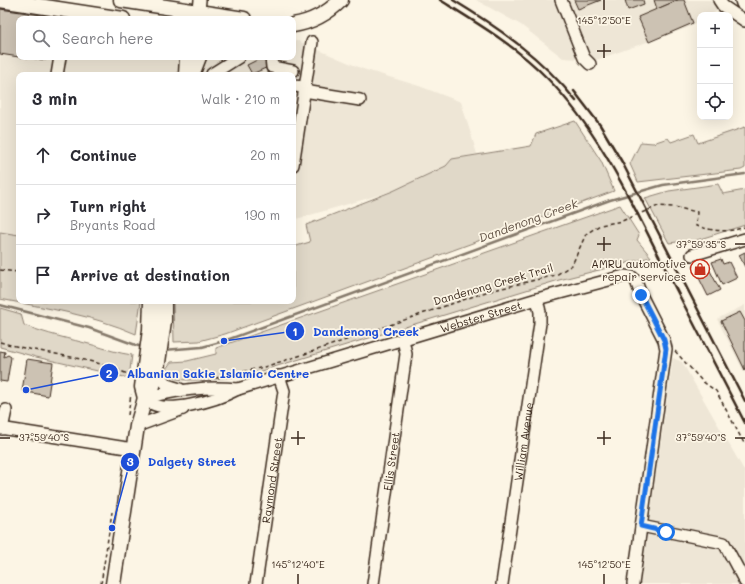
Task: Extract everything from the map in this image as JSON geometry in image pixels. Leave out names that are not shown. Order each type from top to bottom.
[{"type":"main road","points":[[0,0],[104,16]]},
{"type":"main road","points":[[121,0],[225,16]]},
{"type":"main road","points":[[296,24],[309,21],[322,15],[341,0]]},
{"type":"main road","points":[[152,304],[156,330]]},
{"type":"main road","points":[[113,584],[133,449],[137,426],[145,398],[142,387],[153,368],[156,330],[163,304]]},
{"type":"street","points":[[560,0],[584,58],[590,64]]},
{"type":"street","points":[[719,0],[723,6],[745,21]]},
{"type":"street","points":[[296,146],[312,42]]},
{"type":"street","points":[[58,72],[60,60]]},
{"type":"street","points":[[219,72],[235,60]]},
{"type":"street","points":[[271,60],[272,67],[293,72]]},
{"type":"street","points":[[194,65],[209,72]]},
{"type":"street","points":[[296,87],[360,100]]},
{"type":"street","points":[[692,255],[745,239]]},
{"type":"street","name":"Webster Street","points":[[137,426],[196,404],[220,398],[238,388],[537,299],[624,276],[632,277],[636,281],[641,295],[664,340],[666,349]]},
{"type":"street","name":"William Avenue","points":[[502,584],[540,323],[540,312],[537,299]]},
{"type":"street","name":"Ellis Street","points":[[373,584],[406,354],[403,339]]},
{"type":"street","points":[[633,584],[666,349]]},
{"type":"street","points":[[153,368],[167,385],[180,389]]},
{"type":"street","name":"Raymond Street","points":[[256,584],[284,392],[279,376]]},
{"type":"street","name":"Webster Street","points":[[145,398],[180,389],[220,387],[238,388]]},
{"type":"street","name":"Webster Street","points":[[145,398],[150,403],[168,406],[196,404]]},
{"type":"street","points":[[6,410],[1,428],[133,449]]},
{"type":"street","points":[[641,526],[724,543],[745,582]]},
{"type":"path","name":"Dandenong Creek Trail","points":[[210,381],[264,367],[333,346],[486,292],[556,275],[572,265],[586,234],[592,228],[610,222],[622,221],[658,206],[674,207],[697,212],[696,226],[717,231],[732,232],[745,227]]},
{"type":"path","points":[[0,270],[16,272]]},
{"type":"path","points":[[0,342],[21,348],[115,368],[134,378]]},
{"type":"path","points":[[666,349],[677,352],[702,381],[716,391],[745,445]]},
{"type":"shaded area","points":[[476,0],[713,0],[717,11],[697,12],[697,23],[687,28],[596,60],[563,58],[521,25]]},
{"type":"shaded area","points":[[0,11],[38,16],[16,16],[16,60],[296,60],[296,41],[298,41],[363,69],[419,86],[461,102],[477,154],[452,159],[446,166],[393,191],[296,219],[296,72],[16,72],[16,235],[0,232]]},
{"type":"shaded area","points":[[575,121],[601,161],[614,191],[225,334],[199,341],[174,342],[173,304],[296,304],[296,246],[310,242],[306,225],[393,191],[446,166],[452,159],[531,146],[536,134]]},
{"type":"shaded area","points":[[745,127],[745,168],[741,170],[638,182],[630,164],[641,142],[653,143],[668,138],[671,142],[694,134],[698,143]]},
{"type":"shaded area","points":[[718,184],[723,194],[745,190],[745,225],[684,244],[677,242],[669,243],[645,198],[669,191]]},
{"type":"shaded area","points":[[620,205],[639,235],[637,240],[651,257],[559,280],[251,374],[203,380],[184,380],[177,379],[166,373],[166,369],[171,362],[187,361],[216,354],[216,348]]},
{"type":"shaded area","points":[[0,232],[16,235],[16,302],[0,299]]},
{"type":"shaded area","points":[[26,304],[141,304],[136,334],[120,327],[52,309]]},
{"type":"shaded area","points":[[745,305],[745,374],[717,319]]},
{"type":"shaded area","points":[[0,308],[21,314],[24,325],[32,328],[49,334],[132,355],[130,370],[133,379],[36,357],[0,347]]},
{"type":"shaded area","points":[[673,358],[682,362],[745,472],[745,584],[640,584]]},
{"type":"building","points":[[574,0],[601,0],[578,9]]},
{"type":"building","points":[[625,0],[643,0],[644,4],[628,10]]},
{"type":"building","points":[[654,0],[678,0],[657,9]]},
{"type":"building","points":[[678,0],[684,0],[693,23],[649,42],[638,17]]},
{"type":"building","points":[[0,9],[49,16],[16,16],[16,57],[0,54]]},
{"type":"building","points":[[257,60],[264,60],[268,67],[257,72],[251,72],[247,65]]},
{"type":"building","points":[[745,252],[745,267],[739,255]]},
{"type":"building","points":[[721,259],[723,264],[729,262],[737,278],[722,285],[712,262]]},
{"type":"building","points":[[706,263],[720,290],[708,296],[693,266]]},
{"type":"building","points":[[740,312],[745,321],[745,370],[721,321]]},
{"type":"building","points":[[0,351],[5,352],[4,357],[8,355],[11,357],[7,382],[0,381]]},
{"type":"building","points":[[27,359],[53,363],[48,396],[22,391]]},
{"type":"waterway","name":"Dandenong Creek","points":[[164,350],[202,347],[224,341],[610,200],[663,185],[745,174]]},
{"type":"waterway","name":"Dandenong Creek","points":[[0,305],[89,328],[144,348]]},
{"type":"railway","points":[[440,0],[509,45],[535,66],[566,99],[582,120],[598,143],[626,191],[745,423]]},
{"type":"railway","points":[[453,0],[519,45],[549,71],[576,101]]},
{"type":"railway","points":[[574,91],[600,125],[622,162],[745,401]]},
{"type":"place","name":"AMRU automotive repair services","points":[[700,269]]},
{"type":"place","name":"Dandenong Creek","points":[[224,341]]},
{"type":"place","name":"Albanian Sakie Islamic Centre","points":[[26,390]]},
{"type":"place","name":"Dalgety Street","points":[[112,528]]},
{"type":"route","points":[[641,295],[664,340],[666,345],[666,354],[641,526],[666,532]]}]
